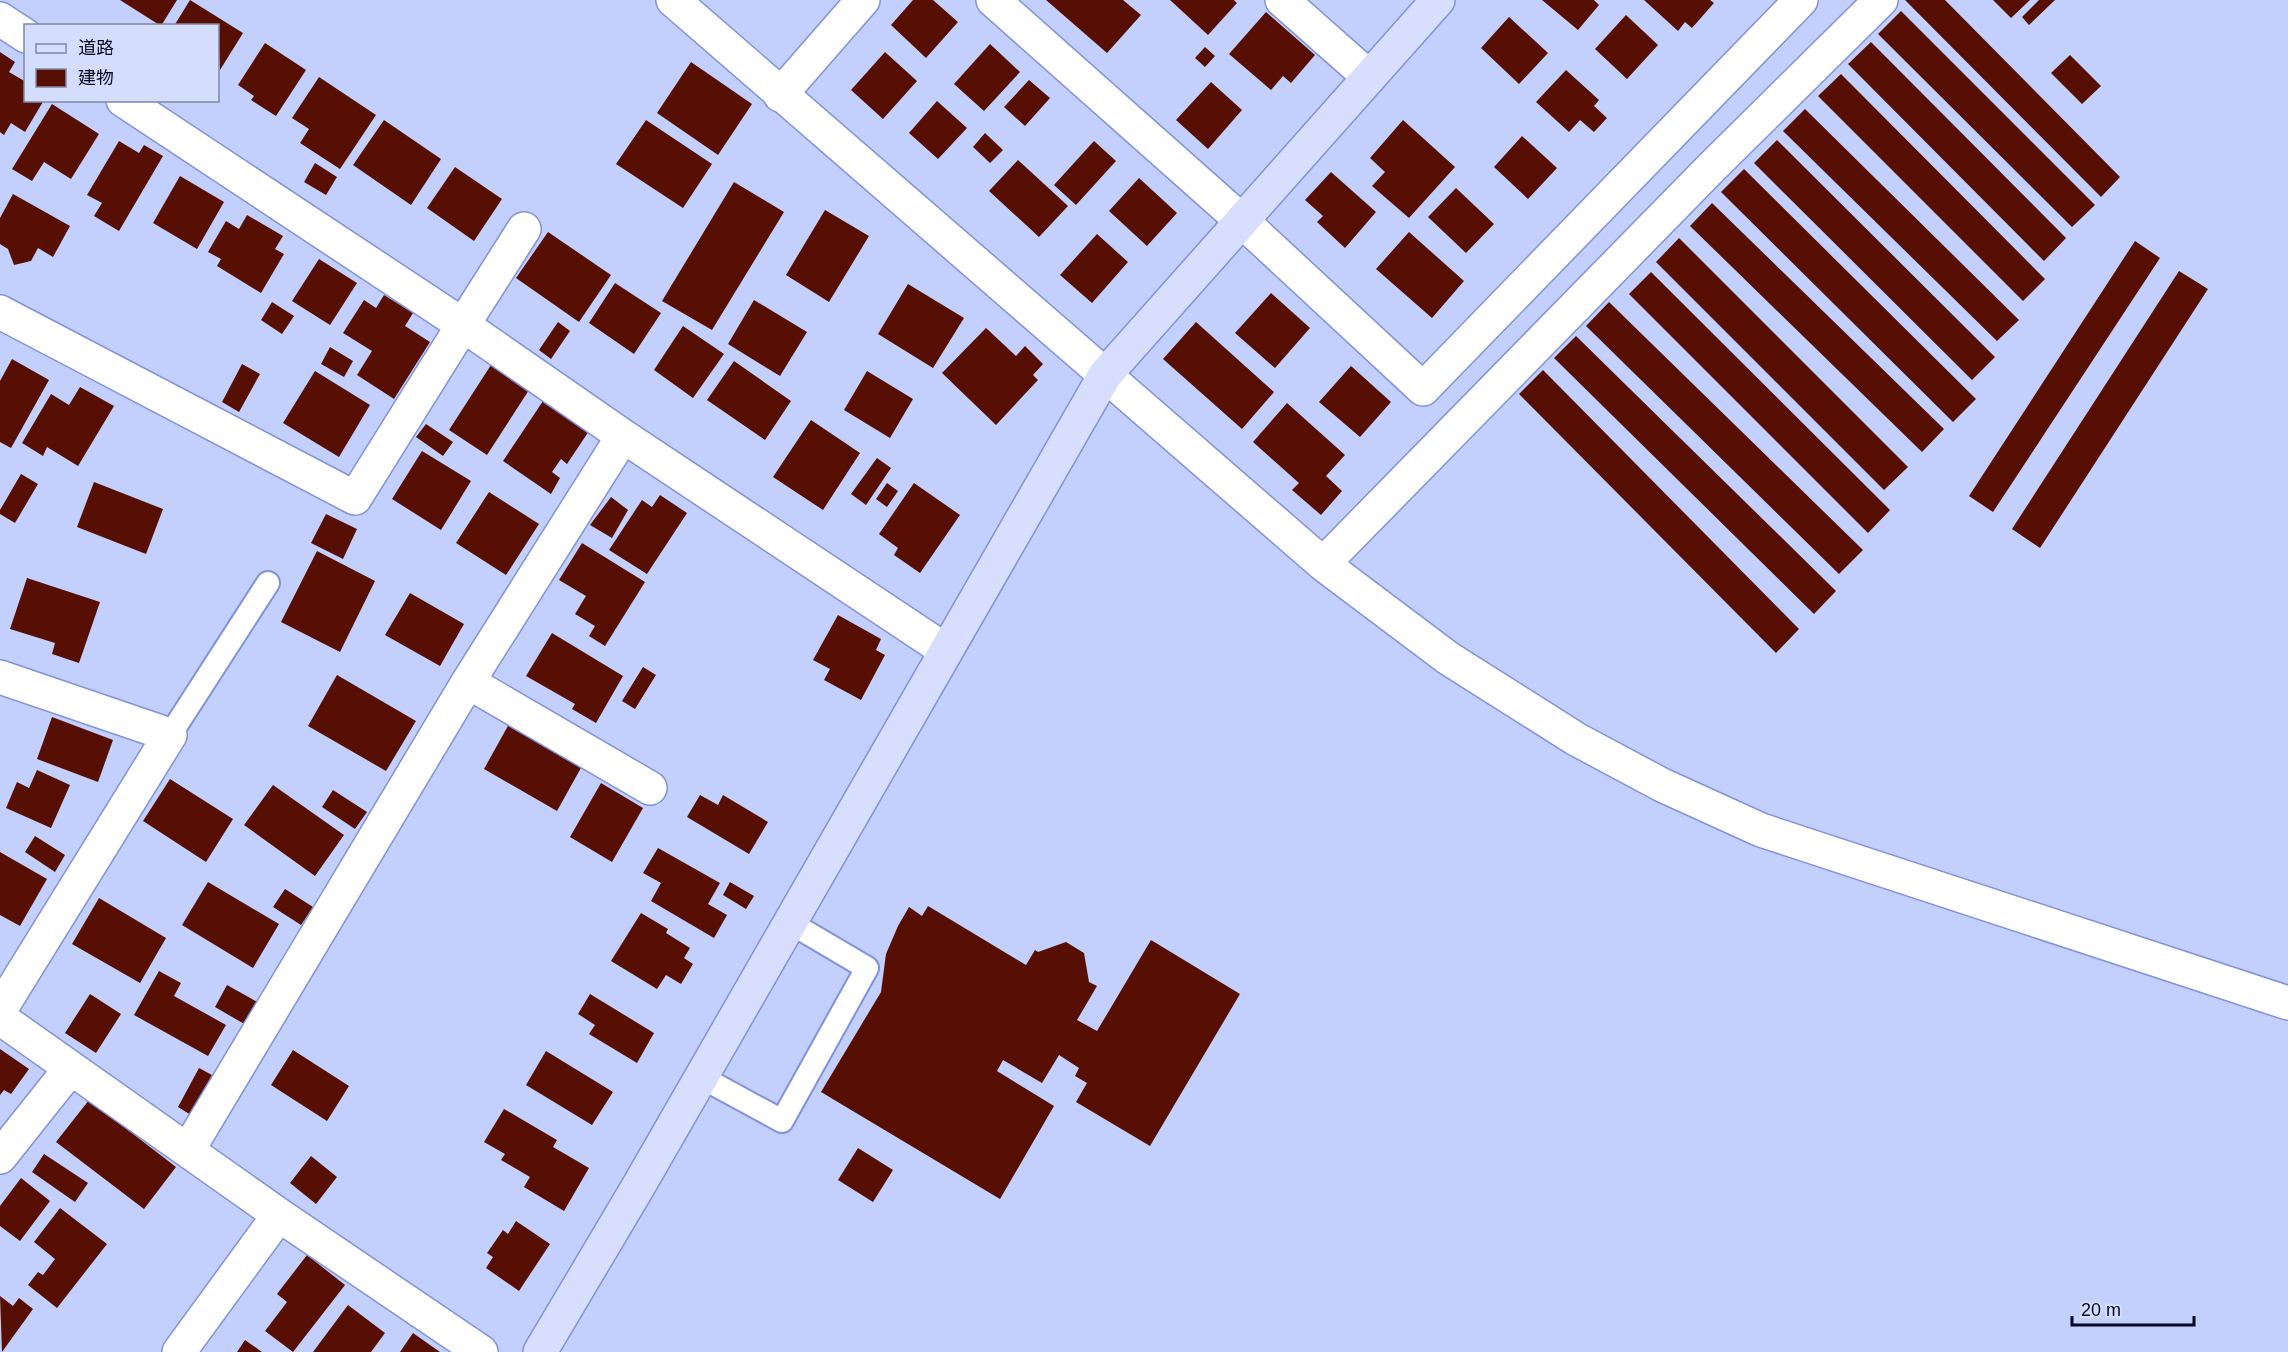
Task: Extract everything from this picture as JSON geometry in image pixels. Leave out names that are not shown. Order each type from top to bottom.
[{"type":"street","points":[[673,0],[1323,564],[1448,658],[1576,739],[1662,785],[1761,830],[2288,1003]]},
{"type":"street","points":[[780,94],[863,0]]},
{"type":"street","points":[[993,0],[1242,221],[1423,389],[1801,0]]},
{"type":"street","points":[[1282,0],[1370,77]]},
{"type":"street","points":[[540,1352],[1105,375],[1438,0]]},
{"type":"street","points":[[1323,564],[1710,169],[1881,0]]},
{"type":"street","points":[[0,19],[24,35]]},
{"type":"street","points":[[126,102],[463,325],[623,436],[945,650]]},
{"type":"street","points":[[0,312],[355,498],[524,229]]},
{"type":"street","points":[[188,1150],[468,682],[623,436]]},
{"type":"street","points":[[0,677],[170,735],[0,1010]]},
{"type":"street","points":[[468,682],[650,788]]},
{"type":"street","points":[[0,1018],[279,1215],[481,1352]]},
{"type":"street","points":[[0,1157],[70,1069]]},
{"type":"street","points":[[180,1352],[279,1215]]},
{"type":"lane","points":[[170,735],[268,583]]},
{"type":"lane","points":[[701,1077],[782,1121],[867,968],[789,922]]},
{"type":"building","points":[[120,0],[177,0],[162,24],[158,24]]},
{"type":"building","points":[[190,0],[243,33],[220,70],[219,24],[175,24]]},
{"type":"building","points":[[913,0],[933,0],[958,22],[926,58],[891,25]]},
{"type":"building","points":[[1046,0],[1123,0],[1141,15],[1107,53]]},
{"type":"building","points":[[1170,0],[1234,0],[1237,3],[1208,35]]},
{"type":"building","points":[[1542,0],[1594,0],[1599,5],[1578,30]]},
{"type":"building","points":[[1644,0],[1710,0],[1714,3],[1692,28],[1685,22],[1678,31]]},
{"type":"building","points":[[1905,0],[1945,0],[2120,177],[2101,197]]},
{"type":"building","points":[[1993,0],[2030,0],[2011,18]]},
{"type":"building","points":[[2039,0],[2055,0],[2029,25],[2022,17]]},
{"type":"building","points":[[1901,11],[2095,205],[2072,227],[1878,34]]},
{"type":"building","points":[[1266,12],[1315,55],[1291,83],[1283,76],[1271,90],[1229,54]]},
{"type":"building","points":[[1626,15],[1658,45],[1627,79],[1595,49]]},
{"type":"building","points":[[1509,17],[1548,53],[1519,84],[1481,48]]},
{"type":"building","points":[[1871,42],[2066,238],[2044,261],[1848,64]]},
{"type":"building","points":[[265,43],[306,70],[276,116],[251,100],[254,96],[238,85]]},
{"type":"building","points":[[990,44],[1020,72],[984,111],[954,84]]},
{"type":"building","points":[[1205,47],[1215,56],[1205,67],[1195,58]]},
{"type":"building","points":[[0,52],[15,62],[9,72],[24,81],[24,102],[43,102],[25,132],[11,123],[4,135],[0,132]]},
{"type":"building","points":[[885,52],[917,81],[883,119],[851,90]]},
{"type":"building","points":[[2070,55],[2101,86],[2082,104],[2051,73]]},
{"type":"building","points":[[691,62],[752,104],[718,155],[657,113]]},
{"type":"building","points":[[1566,70],[1599,100],[1594,106],[1607,118],[1594,132],[1580,120],[1569,132],[1536,102]]},
{"type":"building","points":[[1841,74],[2045,279],[2023,301],[1818,96]]},
{"type":"building","points":[[319,77],[376,115],[340,169],[300,143],[309,129],[292,118]]},
{"type":"building","points":[[1029,80],[1050,98],[1025,126],[1004,107]]},
{"type":"building","points":[[1211,82],[1242,110],[1208,149],[1176,120]]},
{"type":"building","points":[[937,101],[967,128],[938,159],[909,133]]},
{"type":"building","points":[[52,104],[99,134],[71,179],[44,162],[32,181],[12,169]]},
{"type":"building","points":[[1805,109],[2019,320],[1997,341],[1783,131]]},
{"type":"building","points":[[384,120],[441,159],[411,205],[353,165]]},
{"type":"building","points":[[646,120],[712,164],[683,208],[616,164]]},
{"type":"building","points":[[1403,120],[1455,167],[1409,218],[1372,186],[1385,172],[1370,158]]},
{"type":"building","points":[[985,133],[1003,150],[990,163],[973,147]]},
{"type":"building","points":[[1522,136],[1557,168],[1528,199],[1494,167]]},
{"type":"building","points":[[1777,140],[1995,357],[1972,380],[1754,163]]},
{"type":"building","points":[[119,141],[139,153],[144,145],[163,156],[119,231],[94,216],[102,203],[87,195]]},
{"type":"building","points":[[1094,141],[1116,161],[1076,205],[1054,185]]},
{"type":"building","points":[[1018,160],[1068,206],[1039,237],[989,191]]},
{"type":"building","points":[[315,163],[337,177],[326,195],[304,182]]},
{"type":"building","points":[[455,167],[502,199],[474,241],[427,208]]},
{"type":"building","points":[[1744,169],[1976,399],[1953,422],[1721,192]]},
{"type":"building","points":[[1331,172],[1376,212],[1345,248],[1317,222],[1323,216],[1305,200]]},
{"type":"building","points":[[180,176],[224,202],[197,249],[153,223]]},
{"type":"building","points":[[1139,178],[1177,213],[1147,246],[1109,211]]},
{"type":"building","points":[[734,182],[784,212],[712,330],[662,301]]},
{"type":"building","points":[[1456,188],[1494,224],[1466,253],[1428,217]]},
{"type":"building","points":[[13,194],[70,226],[53,257],[38,248],[31,261],[14,265],[8,249],[0,244],[0,218]]},
{"type":"building","points":[[1712,203],[1944,429],[1922,452],[1690,226]]},
{"type":"building","points":[[825,210],[869,236],[829,302],[786,275]]},
{"type":"building","points":[[247,215],[283,236],[275,249],[284,254],[261,293],[217,266],[221,259],[208,252],[226,221],[239,229]]},
{"type":"building","points":[[548,232],[611,275],[579,322],[516,278]]},
{"type":"building","points":[[1409,232],[1464,281],[1432,318],[1376,269]]},
{"type":"building","points":[[1097,234],[1128,262],[1092,303],[1060,275]]},
{"type":"building","points":[[1679,238],[1908,467],[1884,490],[1656,262]]},
{"type":"building","points":[[2135,241],[2160,258],[1993,512],[1969,496]]},
{"type":"building","points":[[319,259],[357,283],[330,325],[292,301]]},
{"type":"building","points":[[2179,271],[2208,289],[2040,548],[2012,529]]},
{"type":"building","points":[[1651,272],[1890,510],[1868,533],[1629,294]]},
{"type":"building","points":[[615,283],[661,313],[634,354],[589,323]]},
{"type":"building","points":[[908,284],[964,318],[933,368],[878,334]]},
{"type":"building","points":[[1271,293],[1310,328],[1275,368],[1235,333]]},
{"type":"building","points":[[384,295],[413,313],[405,326],[430,342],[394,399],[357,375],[372,351],[343,333],[364,300],[376,308]]},
{"type":"building","points":[[754,300],[807,332],[780,376],[728,344]]},
{"type":"building","points":[[272,302],[294,316],[282,334],[261,320]]},
{"type":"building","points":[[1609,302],[1863,550],[1839,574],[1586,326]]},
{"type":"building","points":[[558,322],[570,331],[551,359],[539,350]]},
{"type":"building","points":[[1196,322],[1274,392],[1242,429],[1163,359]]},
{"type":"building","points":[[683,326],[724,354],[693,398],[654,370]]},
{"type":"building","points":[[986,328],[1016,356],[1025,346],[1043,364],[1033,375],[1038,380],[996,425],[942,373]]},
{"type":"building","points":[[1576,336],[1836,591],[1814,614],[1554,358]]},
{"type":"building","points":[[330,347],[353,361],[344,377],[321,364]]},
{"type":"building","points":[[12,359],[49,380],[11,448],[0,442],[0,381]]},
{"type":"building","points":[[734,361],[791,401],[765,440],[707,400]]},
{"type":"building","points":[[242,364],[260,374],[239,412],[222,402]]},
{"type":"building","points":[[491,365],[529,390],[487,455],[449,430]]},
{"type":"building","points":[[1351,366],[1391,402],[1360,437],[1319,402]]},
{"type":"building","points":[[1543,370],[1799,629],[1776,653],[1519,394]]},
{"type":"building","points":[[315,371],[370,405],[339,457],[283,423]]},
{"type":"building","points":[[867,371],[913,399],[890,438],[844,410]]},
{"type":"building","points":[[80,387],[114,406],[78,466],[47,447],[43,456],[22,443],[51,394],[69,405]]},
{"type":"building","points":[[543,401],[589,431],[567,464],[561,459],[552,472],[560,478],[551,494],[503,461]]},
{"type":"building","points":[[1287,403],[1345,455],[1326,476],[1342,491],[1321,515],[1292,490],[1299,483],[1253,442]]},
{"type":"building","points":[[811,420],[860,453],[823,510],[773,477]]},
{"type":"building","points":[[426,424],[453,442],[443,456],[416,437]]},
{"type":"building","points":[[422,451],[471,481],[441,530],[392,499]]},
{"type":"building","points":[[877,458],[891,468],[866,505],[851,494]]},
{"type":"building","points":[[21,474],[38,484],[15,523],[0,514],[0,510]]},
{"type":"building","points":[[94,482],[163,509],[146,554],[77,527]]},
{"type":"building","points":[[887,483],[898,491],[887,507],[876,499]]},
{"type":"building","points":[[914,483],[960,515],[920,573],[894,555],[898,548],[879,534]]},
{"type":"building","points":[[489,492],[539,524],[506,575],[456,543]]},
{"type":"building","points":[[660,495],[687,513],[647,574],[609,550],[642,500],[652,507]]},
{"type":"building","points":[[611,497],[628,510],[612,538],[590,525]]},
{"type":"building","points":[[326,514],[357,529],[343,559],[311,543]]},
{"type":"building","points":[[582,543],[645,582],[605,646],[589,636],[595,626],[575,614],[586,596],[559,580]]},
{"type":"building","points":[[317,551],[375,581],[340,652],[281,622]]},
{"type":"building","points":[[27,578],[100,602],[79,663],[52,654],[55,643],[10,629]]},
{"type":"building","points":[[410,593],[464,624],[440,666],[385,635]]},
{"type":"building","points":[[838,615],[881,639],[876,650],[885,655],[861,700],[824,680],[830,669],[813,660]]},
{"type":"building","points":[[552,633],[623,676],[596,723],[572,709],[575,704],[526,676]]},
{"type":"building","points":[[643,667],[656,675],[635,709],[622,701]]},
{"type":"building","points":[[337,675],[416,721],[386,771],[308,726]]},
{"type":"building","points":[[52,717],[113,740],[98,782],[37,759]]},
{"type":"building","points":[[509,724],[582,766],[557,811],[484,769]]},
{"type":"building","points":[[37,770],[70,785],[51,828],[6,808],[17,782],[29,788]]},
{"type":"building","points":[[170,779],[233,819],[206,862],[143,821]]},
{"type":"building","points":[[601,783],[643,808],[612,862],[570,837]]},
{"type":"building","points":[[273,785],[344,835],[315,876],[244,825]]},
{"type":"building","points":[[333,790],[367,812],[355,829],[322,807]]},
{"type":"building","points":[[700,795],[718,805],[723,795],[768,822],[749,854],[687,817]]},
{"type":"building","points":[[35,836],[65,855],[55,872],[25,852]]},
{"type":"building","points":[[658,848],[720,883],[708,904],[727,915],[714,938],[651,901],[661,883],[643,873]]},
{"type":"building","points":[[0,852],[47,879],[20,926],[0,915]]},
{"type":"building","points":[[208,882],[279,924],[253,968],[182,925]]},
{"type":"building","points":[[730,882],[754,896],[746,909],[723,895]]},
{"type":"building","points":[[285,889],[313,907],[301,925],[273,907]]},
{"type":"building","points":[[99,898],[166,938],[140,983],[72,944]]},
{"type":"building","points":[[928,906],[1026,965],[1035,950],[1038,952],[1066,942],[1084,953],[1089,982],[1097,986],[1077,1020],[1097,1031],[1151,940],[1240,994],[1150,1146],[1076,1102],[1087,1083],[1075,1076],[1079,1068],[1059,1055],[1042,1083],[1003,1060],[997,1071],[1054,1106],[1000,1199],[821,1092],[881,992],[886,954],[898,926],[909,907],[922,916]]},
{"type":"building","points":[[641,913],[668,929],[666,933],[690,948],[684,958],[693,964],[681,984],[666,975],[657,989],[611,961]]},
{"type":"building","points":[[159,971],[181,983],[174,996],[226,1025],[208,1056],[134,1015]]},
{"type":"building","points":[[227,985],[259,1003],[246,1025],[215,1007]]},
{"type":"building","points":[[90,994],[121,1014],[96,1053],[65,1033]]},
{"type":"building","points":[[590,994],[654,1033],[637,1063],[589,1034],[595,1025],[578,1014]]},
{"type":"building","points":[[0,1049],[29,1069],[11,1094],[4,1090],[0,1095]]},
{"type":"building","points":[[293,1050],[349,1086],[327,1121],[271,1085]]},
{"type":"building","points":[[546,1051],[613,1092],[592,1125],[526,1085]]},
{"type":"building","points":[[199,1068],[212,1075],[191,1115],[178,1107]]},
{"type":"building","points":[[89,1100],[176,1167],[144,1209],[56,1142]]},
{"type":"building","points":[[504,1109],[557,1140],[553,1147],[589,1168],[564,1211],[524,1187],[530,1177],[501,1160],[505,1154],[484,1142]]},
{"type":"building","points":[[858,1148],[893,1170],[873,1202],[838,1180]]},
{"type":"building","points":[[44,1154],[88,1183],[75,1202],[32,1172]]},
{"type":"building","points":[[311,1156],[337,1177],[316,1204],[290,1183]]},
{"type":"building","points":[[21,1178],[50,1201],[20,1241],[0,1226],[0,1206]]},
{"type":"building","points":[[60,1208],[107,1244],[57,1308],[28,1285],[38,1272],[43,1275],[55,1259],[34,1242]]},
{"type":"building","points":[[516,1221],[550,1244],[519,1291],[486,1268],[493,1257],[487,1253],[503,1230],[508,1234]]},
{"type":"building","points":[[307,1255],[345,1285],[293,1352],[265,1331],[287,1302],[277,1294]]},
{"type":"building","points":[[0,1296],[13,1306],[19,1298],[33,1309],[2,1352]]},
{"type":"building","points":[[348,1305],[385,1333],[371,1352],[313,1352]]},
{"type":"building","points":[[413,1333],[440,1352],[400,1352]]},
{"type":"building","points":[[245,1340],[262,1352],[237,1352]]}]
